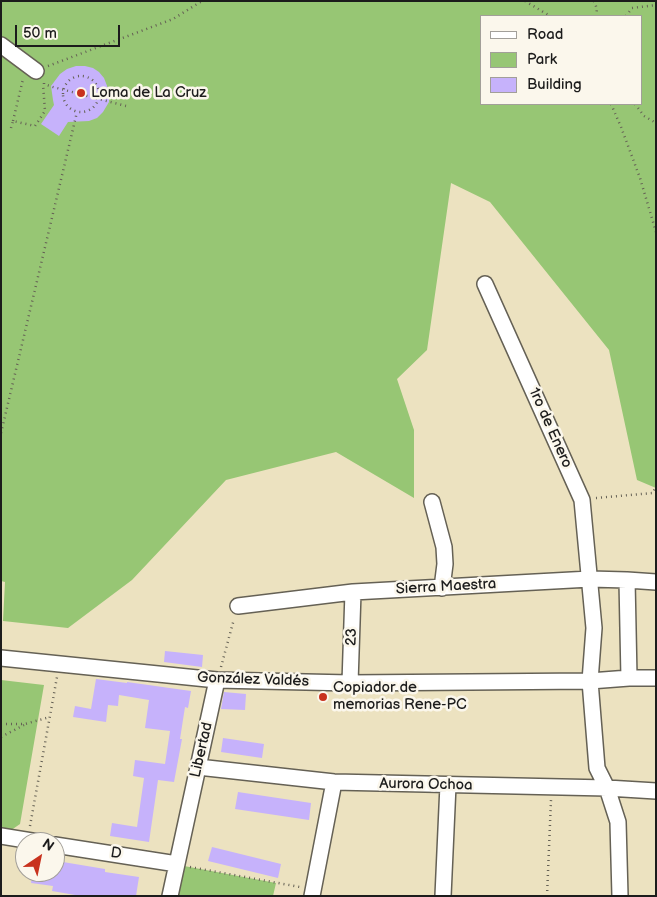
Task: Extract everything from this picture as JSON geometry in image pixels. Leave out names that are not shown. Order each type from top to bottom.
[{"type":"street","points":[[1,45],[34,78]]},
{"type":"street","name":"1ro de Enero","points":[[485,284],[582,500],[594,628],[590,681],[597,768],[607,788],[618,822],[620,896]]},
{"type":"street","points":[[432,502],[444,547],[445,564],[442,588]]},
{"type":"street","name":"Sierra Maestra","points":[[238,606],[353,592],[590,579],[656,582]]},
{"type":"street","points":[[628,580],[629,678]]},
{"type":"street","name":"23","points":[[350,683],[353,592]]},
{"type":"street","name":"González Valdés","points":[[1,658],[217,680],[350,683],[590,681],[656,678]]},
{"type":"street","name":"Libertad","points":[[170,896],[217,680]]},
{"type":"street","name":"Aurora Ochoa","points":[[198,768],[334,782],[607,788],[656,791]]},
{"type":"street","points":[[313,893],[334,782]]},
{"type":"street","points":[[443,896],[448,785]]},
{"type":"street","points":[[1,836],[15,838]]},
{"type":"street","name":"D","points":[[65,847],[177,864]]},
{"type":"path","points":[[11,128],[23,79],[34,78],[173,19],[202,1]]},
{"type":"path","points":[[525,1],[548,15]]},
{"type":"path","points":[[594,1],[597,9],[596,15]]},
{"type":"path","points":[[627,15],[632,8],[656,5]]},
{"type":"path","points":[[82,76],[88,78],[97,86],[98,98],[96,104],[88,110],[78,112],[67,106],[64,101],[63,89],[70,79],[82,76]]},
{"type":"path","points":[[34,78],[44,84],[126,106]]},
{"type":"path","points":[[13,121],[35,126],[45,111],[44,84]]},
{"type":"path","points":[[611,105],[622,127],[640,178],[656,232]]},
{"type":"path","points":[[636,105],[644,116],[656,123]]},
{"type":"path","points":[[1,433],[78,112]]},
{"type":"path","points":[[582,500],[653,493],[656,486]]},
{"type":"path","points":[[217,680],[238,606]]},
{"type":"path","points":[[33,832],[59,663]]},
{"type":"path","points":[[1,737],[25,724],[50,717]]},
{"type":"path","points":[[1,724],[25,724]]},
{"type":"path","points":[[548,896],[551,788]]},
{"type":"path","points":[[177,864],[313,893]]},
{"type":"green space","points":[[1,1],[656,1],[656,488],[637,480],[609,350],[490,202],[451,183],[427,350],[397,379],[414,430],[414,498],[336,452],[226,480],[132,580],[68,628],[3,621],[5,582],[1,581]]},
{"type":"green space","points":[[1,680],[44,685],[20,824],[7,833],[1,832]]},
{"type":"green space","points":[[184,866],[276,883],[273,896],[178,896]]},
{"type":"building","points":[[76,66],[93,68],[99,72],[104,78],[109,91],[109,102],[97,118],[89,121],[68,122],[59,136],[41,124],[54,105],[51,86],[60,74]]},
{"type":"building","points":[[165,651],[203,655],[202,667],[164,662]]},
{"type":"building","points":[[96,679],[191,691],[188,708],[185,707],[180,739],[182,739],[174,782],[158,780],[149,842],[110,836],[112,823],[137,827],[144,778],[133,776],[135,760],[165,764],[170,731],[145,728],[149,700],[119,695],[118,706],[108,705],[106,722],[73,717],[75,706],[91,709]]},
{"type":"building","points":[[224,692],[246,694],[245,710],[221,709]]},
{"type":"building","points":[[223,738],[264,744],[262,758],[221,752]]},
{"type":"building","points":[[238,792],[311,803],[309,820],[235,809]]},
{"type":"building","points":[[212,847],[281,864],[278,878],[208,861]]},
{"type":"building","points":[[65,862],[105,869],[105,872],[139,877],[136,896],[81,896],[52,891],[53,886],[31,883],[65,882]]},
{"type":"place","name":"Loma de La Cruz","points":[[81,93]]},
{"type":"place","name":"Copiador de memorias Rene-PC","points":[[323,697]]}]
